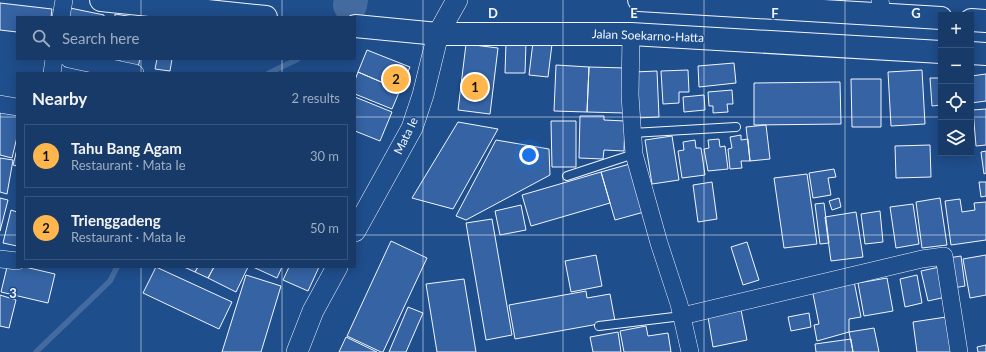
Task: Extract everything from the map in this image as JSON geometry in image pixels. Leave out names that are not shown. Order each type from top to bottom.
[{"type":"highway","points":[[101,0],[256,16]]},
{"type":"highway","points":[[639,0],[881,7],[938,17]]},
{"type":"highway","points":[[974,20],[986,21]]},
{"type":"highway","name":"Jalan Soekarno-Hatta","points":[[363,27],[438,34],[632,34],[938,52]]},
{"type":"highway","points":[[974,53],[986,54]]},
{"type":"street","points":[[61,16],[64,0]]},
{"type":"street","name":"Mata Ie","points":[[356,227],[412,128],[423,95],[438,34],[457,0]]},
{"type":"street","points":[[632,34],[630,95],[634,154],[659,243],[682,316],[690,352]]},
{"type":"street","points":[[52,72],[54,60]]},
{"type":"street","points":[[74,60],[130,72]]},
{"type":"street","points":[[0,104],[16,107]]},
{"type":"street","points":[[682,316],[922,259],[944,256],[959,352]]},
{"type":"street","points":[[0,259],[16,261]]},
{"type":"street","points":[[296,352],[313,311],[334,268]]},
{"type":"lane","points":[[632,133],[736,127]]},
{"type":"lane","points":[[568,176],[634,154]]},
{"type":"lane","points":[[599,326],[682,316]]},
{"type":"building","points":[[0,3],[52,9],[51,16],[16,16],[16,32],[0,30]]},
{"type":"building","points":[[70,8],[104,15],[104,16],[68,16]]},
{"type":"building","points":[[115,14],[128,16],[115,16]]},
{"type":"building","points":[[506,42],[526,43],[525,73],[505,73]]},
{"type":"building","points":[[533,42],[552,44],[548,77],[529,75]]},
{"type":"building","points":[[466,44],[498,48],[490,114],[458,110]]},
{"type":"building","points":[[367,50],[410,67],[400,90],[358,72]]},
{"type":"building","points":[[120,60],[140,60],[138,67],[120,62]]},
{"type":"building","points":[[157,60],[172,60],[170,71],[155,69]]},
{"type":"building","points":[[734,63],[736,83],[699,87],[698,66]]},
{"type":"building","points":[[556,65],[589,67],[587,112],[554,111]]},
{"type":"building","points":[[589,67],[626,68],[625,113],[587,112]]},
{"type":"building","points":[[688,70],[689,92],[679,92],[679,103],[663,104],[661,71]]},
{"type":"building","points":[[922,70],[925,124],[891,126],[888,72]]},
{"type":"building","points":[[657,71],[659,117],[636,118],[634,72]]},
{"type":"building","points":[[358,72],[400,90],[392,109],[356,94],[356,77]]},
{"type":"building","points":[[986,74],[986,101],[974,103],[974,76]]},
{"type":"building","points":[[930,78],[938,78],[938,105],[932,106]]},
{"type":"building","points":[[851,79],[881,79],[881,127],[852,127]]},
{"type":"building","points":[[840,82],[841,124],[754,125],[754,83]]},
{"type":"building","points":[[732,90],[733,104],[727,104],[728,112],[713,113],[713,106],[709,106],[708,92]]},
{"type":"building","points":[[704,95],[705,110],[684,112],[683,97]]},
{"type":"building","points":[[356,97],[392,112],[380,141],[356,131]]},
{"type":"building","points":[[0,108],[16,111],[16,141],[12,158],[0,155]]},
{"type":"building","points":[[986,109],[986,145],[976,146],[974,110]]},
{"type":"building","points":[[580,116],[604,116],[604,120],[625,121],[624,151],[604,150],[603,159],[579,158]]},
{"type":"building","points":[[551,121],[576,121],[576,167],[552,167]]},
{"type":"building","points":[[458,122],[498,129],[453,209],[412,198]]},
{"type":"building","points":[[766,125],[770,159],[750,161],[746,127]]},
{"type":"building","points":[[741,135],[741,140],[748,139],[750,161],[741,161],[742,168],[730,169],[728,149],[732,148],[730,137]]},
{"type":"building","points":[[672,136],[679,180],[652,184],[645,140]]},
{"type":"building","points":[[719,139],[720,147],[725,146],[728,169],[708,171],[704,149],[709,148],[708,140]]},
{"type":"building","points":[[496,140],[549,149],[550,175],[466,220],[456,216]]},
{"type":"building","points":[[695,140],[696,148],[701,148],[705,175],[682,178],[678,151],[684,150],[683,142]]},
{"type":"building","points":[[930,145],[931,177],[896,178],[895,146]]},
{"type":"building","points":[[986,151],[986,173],[984,174],[981,152]]},
{"type":"building","points":[[16,153],[16,166],[13,165]]},
{"type":"building","points":[[0,158],[13,160],[7,194],[0,192]]},
{"type":"building","points":[[630,164],[644,212],[615,220],[601,172]]},
{"type":"building","points":[[834,169],[836,177],[828,178],[831,195],[813,198],[809,173]]},
{"type":"building","points":[[601,172],[610,203],[531,226],[522,195]]},
{"type":"building","points":[[807,174],[817,244],[784,248],[774,178]]},
{"type":"building","points":[[712,182],[717,219],[698,222],[693,185]]},
{"type":"building","points":[[979,182],[986,182],[986,196],[981,197]]},
{"type":"building","points":[[0,198],[8,200],[0,231]]},
{"type":"building","points":[[839,198],[841,207],[832,210],[829,201]]},
{"type":"building","points":[[940,198],[947,245],[922,248],[916,202]]},
{"type":"building","points":[[960,199],[962,212],[975,210],[974,203],[986,202],[986,240],[951,245],[945,201]]},
{"type":"building","points":[[824,203],[829,243],[820,244],[815,204]]},
{"type":"building","points":[[913,204],[919,244],[896,248],[890,207]]},
{"type":"building","points":[[521,205],[526,230],[500,235],[495,211]]},
{"type":"building","points":[[11,210],[16,212],[16,246],[3,243]]},
{"type":"building","points":[[880,211],[883,242],[865,244],[861,214]]},
{"type":"building","points":[[856,212],[863,257],[831,261],[825,217]]},
{"type":"building","points":[[492,219],[512,335],[486,340],[466,223]]},
{"type":"building","points":[[391,241],[427,258],[383,352],[381,352],[347,336]]},
{"type":"building","points":[[747,242],[759,280],[743,285],[731,247]]},
{"type":"building","points":[[596,255],[602,286],[571,292],[565,261]]},
{"type":"building","points":[[986,255],[986,295],[970,298],[963,259]]},
{"type":"building","points":[[961,256],[965,286],[953,288],[948,258]]},
{"type":"building","points":[[8,263],[16,267],[16,268],[29,268],[55,274],[48,303],[1,292]]},
{"type":"building","points":[[944,266],[950,296],[928,301],[921,271]]},
{"type":"building","points":[[156,268],[158,268],[232,302],[219,329],[143,293]]},
{"type":"building","points":[[186,268],[197,268],[195,272]]},
{"type":"building","points":[[197,268],[213,268],[208,278],[195,272]]},
{"type":"building","points":[[213,268],[248,268],[236,292],[208,278]]},
{"type":"building","points":[[255,268],[282,268],[277,278]]},
{"type":"building","points":[[289,268],[319,268],[308,291],[283,280]]},
{"type":"building","points":[[246,275],[281,286],[261,352],[222,352]]},
{"type":"building","points":[[917,275],[922,303],[905,307],[900,279]]},
{"type":"building","points":[[887,278],[893,311],[864,316],[858,283]]},
{"type":"building","points":[[464,279],[476,352],[437,352],[426,284]]},
{"type":"building","points":[[854,281],[861,317],[849,319],[849,332],[817,341],[814,325],[819,324],[812,289]]},
{"type":"building","points":[[586,291],[587,298],[610,294],[615,321],[515,339],[509,305]]},
{"type":"building","points":[[0,295],[16,300],[9,328],[0,326]]},
{"type":"building","points":[[740,305],[747,340],[713,347],[707,311]]},
{"type":"building","points":[[408,307],[423,313],[406,352],[389,352]]},
{"type":"building","points":[[809,313],[811,327],[791,331],[788,317]]},
{"type":"building","points":[[946,317],[951,352],[917,352],[913,322]]},
{"type":"building","points":[[646,326],[648,336],[668,333],[671,352],[624,352],[620,331]]},
{"type":"building","points":[[874,328],[879,352],[853,352],[849,332]]},
{"type":"building","points":[[618,332],[621,352],[593,352],[590,337]]},
{"type":"building","points":[[346,337],[377,352],[339,352]]},
{"type":"building","points":[[851,339],[853,352],[816,352],[815,344]]},
{"type":"building","points":[[986,345],[986,352],[978,352],[977,347]]},
{"type":"waterway","points":[[350,5],[351,0]]},
{"type":"waterway","points":[[344,16],[350,5]]},
{"type":"waterway","points":[[271,72],[296,60]]},
{"type":"waterway","points":[[36,352],[110,281],[116,268]]},
{"type":"place","name":"Trienggadeng","points":[[396,79]]},
{"type":"place","name":"Tahu Bang Agam","points":[[475,87]]}]
